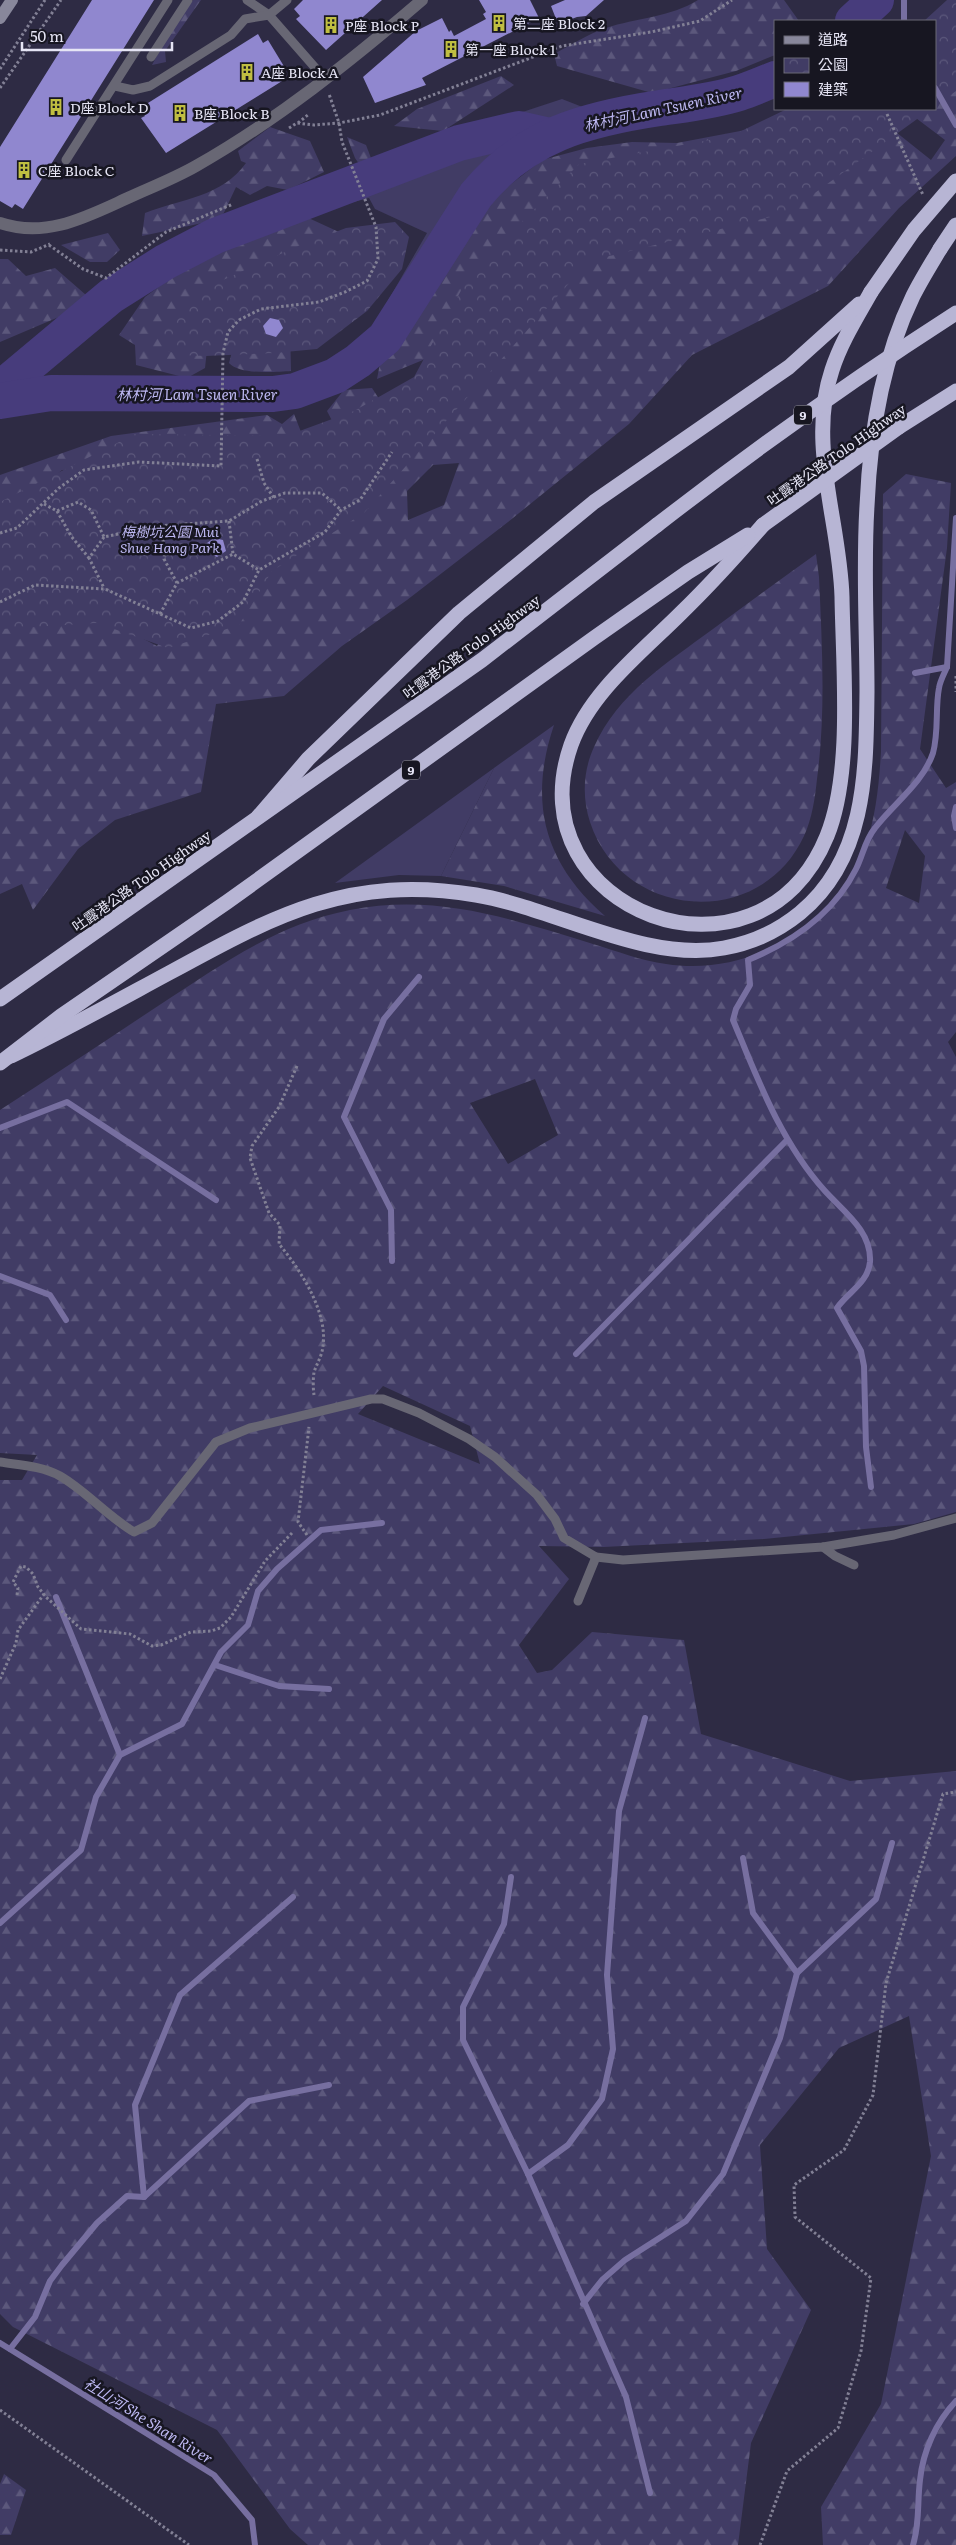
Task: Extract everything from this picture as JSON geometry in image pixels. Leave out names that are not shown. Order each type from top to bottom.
[{"type":"highway","points":[[764,525],[592,706],[572,744],[563,786],[569,829],[577,850],[590,873],[623,902],[646,914],[670,922],[703,925],[734,920],[752,914],[786,894],[802,879],[827,837],[839,791],[843,739],[842,575],[823,453],[826,392],[842,343],[871,292],[914,230],[956,181]]},
{"type":"highway","points":[[6,1060],[258,926],[302,908],[348,896],[406,890],[473,895],[520,906],[654,947],[684,951],[722,949],[758,938],[785,924],[808,905],[829,882],[844,856],[860,809],[866,752],[866,505],[879,400],[893,348],[913,296],[956,224]]},
{"type":"highway","points":[[258,817],[308,759],[459,613],[594,502],[789,367],[871,292]]},
{"type":"highway","name":"吐露港公路 Tolo Highway","points":[[0,998],[482,660],[760,445],[864,373],[956,313]]},
{"type":"highway","name":"吐露港公路 Tolo Highway","points":[[6,1060],[61,1016],[227,902],[688,572],[764,525],[899,427],[956,391]]},
{"type":"main road","points":[[0,18],[12,0]]},
{"type":"street","points":[[0,223],[10,227],[41,229],[72,223],[194,167],[262,127],[325,80],[422,0]]},
{"type":"lane","points":[[66,160],[115,86],[168,0]]},
{"type":"lane","points":[[151,57],[188,0]]},
{"type":"lane","points":[[248,0],[269,14],[305,54],[325,80]]},
{"type":"lane","points":[[115,86],[133,90],[150,86],[231,35],[245,19],[269,14],[287,0]]},
{"type":"lane","points":[[0,1462],[34,1467],[60,1476],[117,1522],[134,1532],[152,1523],[216,1442],[250,1428],[370,1399],[383,1399],[418,1412],[469,1439],[496,1457],[537,1494],[555,1519],[564,1538],[596,1557],[623,1560],[823,1546],[894,1535],[956,1518]]},
{"type":"lane","points":[[823,1546],[835,1556],[854,1565]]},
{"type":"lane","points":[[578,1601],[596,1557]]},
{"type":"path","points":[[0,68],[45,0]]},
{"type":"path","points":[[0,88],[61,0]]},
{"type":"path","points":[[280,133],[297,123],[314,125],[339,123],[380,116],[562,46],[650,32],[700,20],[732,0]]},
{"type":"path","points":[[0,533],[17,528],[60,488],[84,470],[138,462],[221,466],[223,438],[223,352],[228,332],[239,320],[261,309],[319,302],[367,281],[378,259],[376,227],[342,142],[339,123],[325,80]]},
{"type":"path","points":[[886,114],[924,198]]},
{"type":"path","points":[[49,245],[83,269],[106,278],[166,232],[233,204]]},
{"type":"path","points":[[0,250],[31,252],[57,241]]},
{"type":"path","points":[[0,602],[35,585],[105,589],[191,628],[218,621],[243,602],[259,570],[325,532],[341,510],[360,500],[392,452]]},
{"type":"path","points":[[257,459],[264,483],[274,498]]},
{"type":"path","points":[[89,558],[104,537],[156,526],[229,521],[262,501],[286,493],[322,493],[341,510]]},
{"type":"path","points":[[57,511],[78,502],[91,510],[104,537]]},
{"type":"path","points":[[44,504],[57,511],[71,536],[89,558],[105,589]]},
{"type":"path","points":[[229,521],[232,554]]},
{"type":"path","points":[[156,526],[165,545],[164,559],[177,583]]},
{"type":"path","points":[[232,554],[259,570]]},
{"type":"path","points":[[160,614],[177,583],[232,554]]},
{"type":"path","points":[[956,676],[956,692]]},
{"type":"path","points":[[297,1066],[279,1107],[252,1146],[250,1158],[269,1212],[280,1225],[279,1244],[297,1266],[310,1290],[319,1315],[324,1344],[321,1357],[314,1371],[314,1395]]},
{"type":"path","points":[[307,1535],[298,1522],[309,1426]]},
{"type":"path","points":[[17,1595],[18,1588],[13,1582],[21,1566],[26,1567],[33,1574],[44,1594],[81,1629],[130,1634],[152,1646],[161,1645],[191,1632],[211,1631],[220,1628],[231,1617],[265,1562],[292,1533]]},
{"type":"path","points":[[0,1678],[16,1643],[18,1630],[44,1594]]},
{"type":"path","points":[[760,2545],[787,2471],[838,2428],[861,2351],[871,2278],[795,2216],[794,2185],[844,2150],[873,2095],[886,1983],[943,1794],[956,1792]]},
{"type":"path","points":[[0,2410],[190,2545]]},
{"type":"green space","points":[[193,0],[201,0],[165,51],[166,62],[152,65],[171,29]]},
{"type":"green space","points":[[698,0],[784,0],[798,20],[774,20],[774,55],[736,71],[652,93],[557,66],[554,54],[593,33],[688,6]]},
{"type":"green space","points":[[947,0],[956,0],[956,91],[936,105],[936,20],[925,20]]},
{"type":"green space","points":[[956,13],[956,156],[899,208],[828,286],[692,355],[629,424],[508,522],[407,600],[342,646],[284,696],[216,704],[201,792],[115,820],[78,849],[33,910],[22,884],[0,894],[0,558],[77,604],[157,646],[182,609],[97,469],[62,470],[0,522],[0,475],[111,436],[267,415],[282,424],[294,414],[303,437],[344,461],[435,355],[377,379],[382,353],[432,292],[459,243],[492,199],[542,160],[587,148],[632,142],[677,143],[809,118],[872,113],[931,160],[945,140],[905,110],[936,110],[936,27]],"holes":[[[459,463],[444,505],[408,520],[407,491],[433,465]]]},
{"type":"green space","points":[[501,76],[514,85],[443,131],[394,126],[417,109]]},
{"type":"green space","points":[[562,99],[585,108],[522,140],[486,167],[389,319],[367,337],[427,233],[375,209],[369,198],[315,212],[299,186]]},
{"type":"green space","name":"梅樹坑公園 Mui Shue Hang Park","points":[[785,110],[930,110],[787,213],[589,261],[364,513],[272,571],[239,625],[168,648],[97,623],[2,629],[0,632],[0,502],[135,434],[286,436],[354,411],[414,377],[470,274],[579,164],[731,136]]},
{"type":"green space","points":[[270,127],[310,141],[324,172],[288,190],[267,186],[250,195],[236,187],[221,219],[142,236],[145,213],[200,196],[225,183],[246,163],[241,161],[238,151]]},
{"type":"green space","points":[[347,137],[366,145],[374,166],[364,171],[355,158]]},
{"type":"green space","points":[[302,215],[365,244],[209,331],[205,368],[187,378],[136,365],[135,345],[119,335],[145,297],[179,272],[254,233]]},
{"type":"green space","points":[[395,222],[409,237],[402,269],[367,311],[317,349],[206,356],[181,355],[164,350],[158,327],[223,280],[296,247],[346,228]]},
{"type":"green space","points":[[108,233],[120,250],[107,262],[90,262],[61,245]]},
{"type":"green space","points":[[0,259],[8,259],[26,276],[55,268],[94,302],[0,342]]},
{"type":"green space","points":[[290,326],[291,371],[249,371],[234,367],[229,363],[237,333]]},
{"type":"green space","points":[[372,388],[394,422],[340,436],[327,411],[344,390]]},
{"type":"green space","points":[[906,474],[951,483],[947,548],[920,749],[946,788],[956,782],[956,1032],[948,1042],[956,1057],[956,1512],[914,1524],[764,1539],[603,1547],[539,1546],[569,1579],[519,1645],[537,1673],[552,1670],[592,1632],[684,1640],[701,1734],[850,1781],[956,1771],[956,2545],[823,2545],[821,2507],[881,2404],[931,2156],[909,2016],[839,2048],[760,2145],[767,2249],[811,2310],[751,2443],[738,2545],[308,2545],[290,2529],[217,2430],[13,2327],[0,2314],[0,1480],[22,1480],[37,1455],[0,1453],[0,1110],[204,976],[250,948],[297,926],[350,910],[413,905],[473,911],[533,926],[657,963],[697,966],[728,962],[758,954],[786,940],[811,923],[833,901],[851,876],[865,847],[872,824],[881,752],[883,494]],"holes":[[[905,830],[925,856],[919,903],[886,888]],[[535,1079],[558,1135],[508,1164],[470,1103]],[[383,1386],[470,1426],[480,1464],[358,1414]]]},
{"type":"green space","points":[[816,554],[819,577],[822,653],[822,729],[814,801],[804,836],[783,867],[756,888],[725,899],[692,901],[660,895],[631,879],[607,855],[590,822],[587,813],[585,784],[590,756],[594,747],[616,711],[645,680]]},
{"type":"green space","points":[[554,725],[546,753],[542,780],[547,830],[555,853],[568,875],[584,896],[605,916],[504,886],[441,876],[494,768]]},
{"type":"green space","points":[[494,768],[441,876],[399,875],[335,883]]},
{"type":"green space","points":[[4,2474],[26,2490],[11,2535],[0,2535],[0,2484]]},
{"type":"building","points":[[92,0],[154,0],[23,209],[15,204],[12,208],[0,201],[0,147]]},
{"type":"building","name":"P座 Block P","points":[[303,0],[382,0],[326,50],[296,19],[300,16],[294,9]]},
{"type":"building","points":[[479,0],[530,0],[539,18],[422,78],[426,85],[375,103],[363,77],[416,31],[442,18],[449,32],[451,30],[454,36],[486,19],[483,14],[486,12]]},
{"type":"building","points":[[565,0],[604,0],[586,16],[577,17],[558,24],[551,6]]},
{"type":"building","points":[[258,34],[263,43],[268,40],[285,68],[282,69],[287,78],[166,153],[141,118],[145,116],[140,108]]},
{"type":"building","points":[[270,318],[279,320],[283,328],[276,337],[266,334],[263,326]]},
{"type":"building","points":[[214,538],[223,540],[226,551],[217,557],[209,553],[207,543]]},
{"type":"waterway","name":"林村河 Lam Tsuen River","points":[[854,20],[876,0]]},
{"type":"waterway","points":[[904,0],[904,20]]},
{"type":"waterway","name":"林村河 Lam Tsuen River","points":[[0,401],[51,393],[273,394],[295,391],[335,376],[358,361],[385,338],[476,195],[495,174],[515,158],[536,144],[582,125],[633,112],[720,98],[774,79]]},
{"type":"waterway","points":[[936,90],[956,125]]},
{"type":"waterway","name":"林村河 Lam Tsuen River","points":[[0,389],[111,296],[165,262],[215,236],[459,143],[519,129],[550,136]]},
{"type":"waterway","points":[[871,1487],[866,1447],[864,1366],[861,1351],[837,1308],[866,1276],[870,1262],[869,1251],[866,1241],[855,1222],[809,1172],[783,1131],[761,1088],[733,1020],[736,1009],[750,985],[748,960],[796,935],[824,912],[836,899],[856,869],[872,833],[922,774],[933,753],[939,688],[947,667],[956,518]]},
{"type":"waterway","points":[[915,673],[947,667]]},
{"type":"waterway","points":[[956,807],[954,816],[956,828]]},
{"type":"waterway","points":[[392,1261],[391,1210],[344,1117],[384,1019],[419,977]]},
{"type":"waterway","points":[[0,1128],[67,1102],[216,1200]]},
{"type":"waterway","points":[[576,1354],[787,1140]]},
{"type":"waterway","points":[[0,1276],[50,1295],[66,1320]]},
{"type":"waterway","points":[[0,1923],[81,1850],[96,1797],[120,1755],[182,1724],[221,1652],[248,1625],[258,1591],[277,1569],[321,1530],[382,1523]]},
{"type":"waterway","points":[[56,1597],[120,1755]]},
{"type":"waterway","points":[[215,1665],[279,1686],[329,1689]]},
{"type":"waterway","points":[[528,2174],[568,2145],[602,2099],[613,2049],[607,1975],[619,1811],[645,1718]]},
{"type":"waterway","points":[[797,1973],[876,1899],[892,1843]]},
{"type":"waterway","points":[[583,2304],[602,2280],[625,2260],[686,2221],[723,2174],[780,2038],[797,1973],[753,1913],[743,1858]]},
{"type":"waterway","points":[[511,1877],[504,1924],[463,2007],[463,2040],[528,2174],[626,2397],[650,2493]]},
{"type":"waterway","points":[[144,2197],[135,2105],[180,1995],[293,1897]]},
{"type":"waterway","points":[[10,2349],[35,2317],[50,2281],[62,2265],[97,2223],[127,2196],[144,2197],[249,2101],[329,2085]]},
{"type":"waterway","name":"社山河 She Shan River","points":[[0,2343],[214,2475],[252,2520],[255,2545]]},
{"type":"waterway","points":[[913,2545],[917,2529],[920,2480],[924,2458],[942,2418],[956,2401]]},
{"type":"place","name":"第二座 Block 2","points":[[499,23]]},
{"type":"place","name":"P座 Block P","points":[[331,25]]},
{"type":"place","name":"第一座 Block 1","points":[[451,49]]},
{"type":"place","name":"A座 Block A","points":[[247,72]]},
{"type":"place","name":"D座 Block D","points":[[56,107]]},
{"type":"place","name":"B座 Block B","points":[[180,113]]},
{"type":"place","name":"C座 Block C","points":[[24,170]]}]
